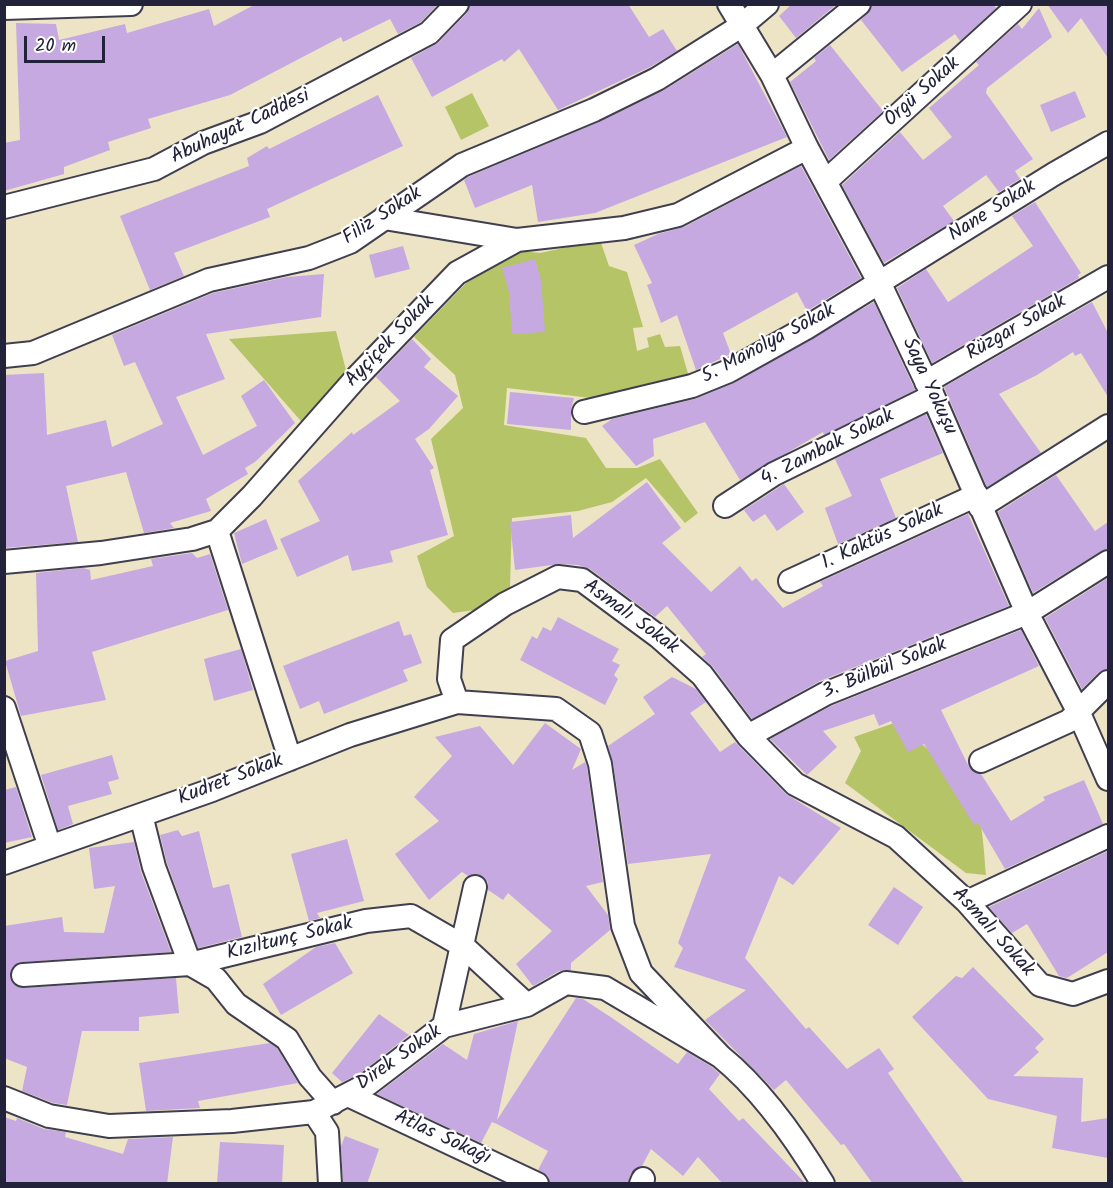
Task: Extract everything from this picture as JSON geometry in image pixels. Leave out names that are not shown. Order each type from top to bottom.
[{"type":"street","points":[[18,7],[131,4]]},
{"type":"street","name":"Abuhayat Caddesi","points":[[4,207],[154,169],[202,143],[260,122],[429,33],[457,4]]},
{"type":"street","name":"Saya Yokuşu","points":[[729,4],[772,75],[807,148],[879,282],[929,389],[1027,613],[1078,711],[1108,779]]},
{"type":"street","name":"Filiz Sokak","points":[[4,356],[33,353],[209,280],[309,258],[350,242],[462,165],[594,110],[657,79],[741,26],[766,4]]},
{"type":"street","points":[[772,75],[859,4]]},
{"type":"street","name":"Örgü Sokak","points":[[826,182],[1020,4]]},
{"type":"street","name":"Nane Sokak","points":[[879,282],[1108,143]]},
{"type":"street","name":"Ayçiçek Sokak","points":[[4,562],[101,553],[192,539],[217,531],[252,496],[357,377],[457,273],[517,240],[624,228],[678,215],[807,148]]},
{"type":"street","points":[[384,218],[517,240]]},
{"type":"street","name":"Rüzgar Sokak","points":[[929,389],[1108,277]]},
{"type":"street","name":"5. Manolya Sokak","points":[[584,412],[692,386],[729,370],[806,328],[879,282]]},
{"type":"street","name":"4. Zambak Sokak","points":[[725,506],[774,474],[929,389]]},
{"type":"street","name":"1. Kaktüs Sokak","points":[[790,581],[978,501],[1108,426]]},
{"type":"street","points":[[217,531],[290,759]]},
{"type":"street","name":"3. Bülbül Sokak","points":[[748,736],[825,694],[1027,613],[1108,562]]},
{"type":"street","name":"Asmalı Sokak","points":[[458,702],[449,679],[452,640],[505,604],[558,577],[582,580],[659,637],[702,675],[748,736],[795,784],[896,837],[967,902],[1040,986],[1073,994],[1108,981]]},
{"type":"street","points":[[981,761],[1069,721],[1108,682]]},
{"type":"street","points":[[458,702],[556,710],[590,733],[600,764],[623,926],[641,973],[720,1056]]},
{"type":"street","name":"Kudret Sokak","points":[[4,863],[141,815],[350,735],[458,702]]},
{"type":"street","points":[[4,708],[50,846]]},
{"type":"street","points":[[141,815],[154,867],[190,964],[216,979],[236,1004],[287,1039],[310,1077],[332,1103],[327,1132],[330,1184]]},
{"type":"street","points":[[967,902],[1108,836]]},
{"type":"street","points":[[444,1026],[475,887]]},
{"type":"street","name":"Kızıltunç Sokak","points":[[23,975],[190,964],[366,921],[411,916],[463,946],[527,1005]]},
{"type":"street","name":"Direk Sokak","points":[[4,1098],[49,1116],[109,1126],[232,1121],[332,1103],[368,1084],[444,1026],[527,1005],[566,983],[605,988],[720,1056],[734,1067],[778,1116],[823,1184]]},
{"type":"street","name":"Atlas Sokağı","points":[[332,1103],[537,1184]]},
{"type":"green space","points":[[472,93],[489,126],[461,140],[445,107]]},
{"type":"green space","points":[[600,240],[609,266],[627,272],[643,327],[633,328],[637,351],[649,347],[647,338],[660,334],[665,347],[680,346],[689,377],[599,399],[507,388],[504,425],[586,438],[606,468],[637,468],[660,459],[698,513],[685,523],[646,478],[612,502],[578,511],[512,518],[510,587],[489,608],[453,613],[427,587],[417,556],[454,536],[431,439],[463,408],[455,375],[414,337],[473,276],[512,250],[540,253]]},
{"type":"green space","points":[[336,331],[349,382],[307,428],[229,339]]},
{"type":"green space","points":[[897,722],[948,769],[972,798],[981,825],[986,875],[966,873],[845,783],[861,751],[854,737]]},
{"type":"building","points":[[256,4],[438,4],[421,22],[398,34],[390,19],[343,42],[341,37],[230,95],[148,119],[151,128],[108,142],[110,150],[64,167],[64,174],[4,191],[4,143],[20,140],[16,23],[56,24],[59,40],[125,24],[127,33],[209,9],[214,26]]},
{"type":"building","points":[[470,4],[628,4],[649,37],[663,29],[677,51],[650,67],[558,110],[519,49],[504,62],[502,59],[432,97],[411,58],[438,43],[467,13]]},
{"type":"building","points":[[792,4],[837,4],[796,38],[779,16]]},
{"type":"building","points":[[872,4],[993,4],[996,8],[960,41],[955,34],[902,72],[861,20],[871,9]]},
{"type":"building","points":[[1047,4],[1108,4],[1108,58],[1081,18],[1068,33]]},
{"type":"building","points":[[1039,8],[1052,37],[987,88],[986,93],[1033,159],[1015,171],[1020,179],[999,192],[986,175],[943,206],[954,221],[884,263],[842,185],[900,132],[923,160],[952,137],[929,108],[979,65],[976,62],[1018,24],[1022,29]]},
{"type":"building","points":[[738,44],[787,137],[595,213],[538,222],[532,185],[475,208],[464,180],[468,177],[599,122],[663,91]]},
{"type":"building","points":[[830,45],[883,111],[829,160],[790,82],[816,61],[814,58]]},
{"type":"building","points":[[1075,91],[1086,117],[1051,132],[1040,105]]},
{"type":"building","points":[[378,95],[403,146],[267,209],[270,217],[174,253],[184,276],[150,290],[120,216],[249,166],[247,158],[267,146],[269,149]]},
{"type":"building","points":[[801,166],[861,278],[807,311],[797,292],[723,333],[731,354],[696,370],[677,315],[661,323],[647,285],[652,283],[634,245],[658,234],[684,227]]},
{"type":"building","points":[[1035,202],[1081,273],[1078,275],[1079,278],[932,363],[897,288],[926,269],[948,302],[1033,246],[1012,216]]},
{"type":"building","points":[[403,246],[410,269],[375,278],[369,255]]},
{"type":"building","points":[[535,259],[541,280],[545,332],[512,334],[509,292],[502,268]]},
{"type":"building","points":[[324,274],[321,317],[206,334],[225,379],[176,397],[203,455],[257,426],[241,396],[264,380],[295,423],[255,462],[245,468],[248,474],[206,499],[211,511],[170,523],[174,528],[144,533],[126,472],[66,486],[78,542],[4,548],[4,375],[44,373],[47,435],[106,420],[112,447],[163,424],[135,362],[124,366],[112,335],[213,293],[287,277]]},
{"type":"building","points":[[874,302],[915,390],[824,435],[823,432],[740,480],[705,422],[653,439],[654,456],[636,466],[602,426],[612,419],[695,399],[734,383]]},
{"type":"building","points":[[1092,302],[1108,333],[1108,397],[1081,353],[1075,356],[1073,352],[1037,375],[999,394],[1041,453],[987,487],[944,387]]},
{"type":"building","points":[[412,339],[431,359],[424,367],[458,396],[429,429],[415,439],[434,468],[430,470],[448,535],[390,551],[393,562],[352,571],[348,555],[297,577],[280,539],[320,521],[298,481],[352,432],[353,435],[400,401],[376,377]]},
{"type":"building","points":[[510,392],[574,398],[571,409],[571,430],[507,424]]},
{"type":"building","points":[[926,414],[943,453],[880,479],[896,518],[838,544],[825,508],[852,496],[835,459]]},
{"type":"building","points":[[1056,475],[1095,531],[1108,522],[1108,549],[1101,551],[1033,593],[998,512]]},
{"type":"building","points":[[647,482],[681,528],[662,543],[711,592],[740,566],[752,581],[756,578],[783,608],[823,586],[820,582],[968,514],[1009,606],[820,681],[752,719],[713,667],[702,657],[706,654],[667,606],[655,617],[590,569],[578,565],[559,564],[515,570],[510,522],[571,515],[573,538]]},
{"type":"building","points":[[784,484],[804,512],[777,531],[765,514],[753,522],[744,510]]},
{"type":"building","points":[[266,519],[278,549],[242,564],[234,533]]},
{"type":"building","points":[[192,553],[197,558],[210,554],[228,610],[92,652],[106,700],[21,716],[5,661],[38,651],[36,573],[83,568],[90,570],[91,580],[153,566],[151,559]]},
{"type":"building","points":[[1108,578],[1108,669],[1099,672],[1082,689],[1045,618]]},
{"type":"building","points":[[558,617],[619,649],[612,661],[620,665],[614,675],[618,679],[605,705],[520,660],[532,636],[537,639],[543,627],[551,631]]},
{"type":"building","points":[[399,621],[404,636],[411,634],[422,663],[403,670],[408,681],[324,714],[319,701],[300,709],[283,666]]},
{"type":"building","points":[[1021,630],[1039,666],[941,710],[969,767],[981,774],[1011,821],[1045,800],[1043,797],[1084,780],[1103,824],[1005,869],[978,823],[974,825],[924,744],[908,752],[891,721],[879,726],[874,714],[823,731],[837,747],[807,775],[770,739],[831,706]]},
{"type":"building","points":[[241,649],[253,690],[214,701],[204,659]]},
{"type":"building","points":[[672,677],[696,689],[706,702],[690,713],[720,752],[735,742],[786,794],[841,828],[793,885],[779,876],[745,958],[806,1029],[809,1027],[847,1069],[879,1048],[894,1069],[888,1073],[965,1184],[873,1184],[844,1144],[841,1145],[786,1080],[774,1090],[705,1020],[746,990],[674,967],[683,948],[678,943],[711,854],[628,864],[613,762],[608,746],[655,714],[643,697]]},
{"type":"building","points":[[545,723],[581,749],[572,770],[585,762],[587,767],[603,882],[586,886],[608,915],[610,930],[571,963],[571,970],[559,971],[533,986],[516,964],[552,931],[508,893],[503,900],[488,890],[488,882],[478,874],[468,876],[462,872],[429,900],[395,854],[439,821],[414,797],[452,756],[435,737],[480,726],[513,765]]},
{"type":"building","points":[[112,755],[119,779],[108,782],[112,794],[68,806],[73,824],[58,830],[41,775]]},
{"type":"building","points":[[16,787],[32,837],[4,843],[4,790]]},
{"type":"building","points":[[178,830],[182,836],[199,831],[213,888],[229,884],[242,937],[198,948],[167,863],[160,835]]},
{"type":"building","points":[[347,839],[364,901],[317,913],[320,918],[309,921],[291,854]]},
{"type":"building","points":[[134,842],[141,872],[171,952],[22,962],[11,969],[10,976],[17,987],[24,988],[176,978],[179,1013],[139,1017],[139,1031],[82,1031],[67,1105],[53,1103],[22,1091],[27,1067],[4,1058],[4,926],[62,917],[64,932],[104,933],[115,886],[94,889],[89,848]]},
{"type":"building","points":[[1108,851],[1108,952],[1067,978],[1059,976],[1027,924],[1012,933],[989,907]]},
{"type":"building","points":[[894,887],[923,907],[898,945],[868,925]]},
{"type":"building","points":[[335,943],[353,973],[281,1015],[263,984],[316,947]]},
{"type":"building","points":[[973,967],[1044,1039],[1035,1048],[1039,1052],[1013,1076],[1083,1078],[1081,1122],[1108,1118],[1108,1158],[1052,1148],[1057,1116],[988,1099],[912,1017],[956,976],[962,978]]},
{"type":"building","points":[[576,998],[583,999],[678,1064],[687,1052],[712,1067],[720,1074],[709,1089],[739,1121],[743,1118],[806,1184],[723,1184],[698,1157],[683,1176],[651,1149],[642,1166],[631,1173],[628,1184],[550,1184],[548,1176],[538,1170],[548,1151],[497,1124],[492,1122],[481,1143],[377,1094],[443,1044],[467,1060],[474,1034],[518,1021],[497,1120]]},
{"type":"building","points":[[379,1014],[409,1035],[361,1073],[342,1082],[332,1073]]},
{"type":"building","points":[[270,1043],[277,1048],[298,1083],[198,1101],[200,1108],[146,1111],[139,1063]]},
{"type":"building","points":[[4,1117],[16,1121],[17,1118],[44,1129],[66,1132],[65,1137],[123,1154],[128,1139],[173,1137],[167,1184],[4,1184]]},
{"type":"building","points":[[345,1136],[379,1149],[367,1184],[343,1184],[341,1146]]},
{"type":"building","points":[[220,1142],[284,1145],[282,1184],[217,1184]]}]
